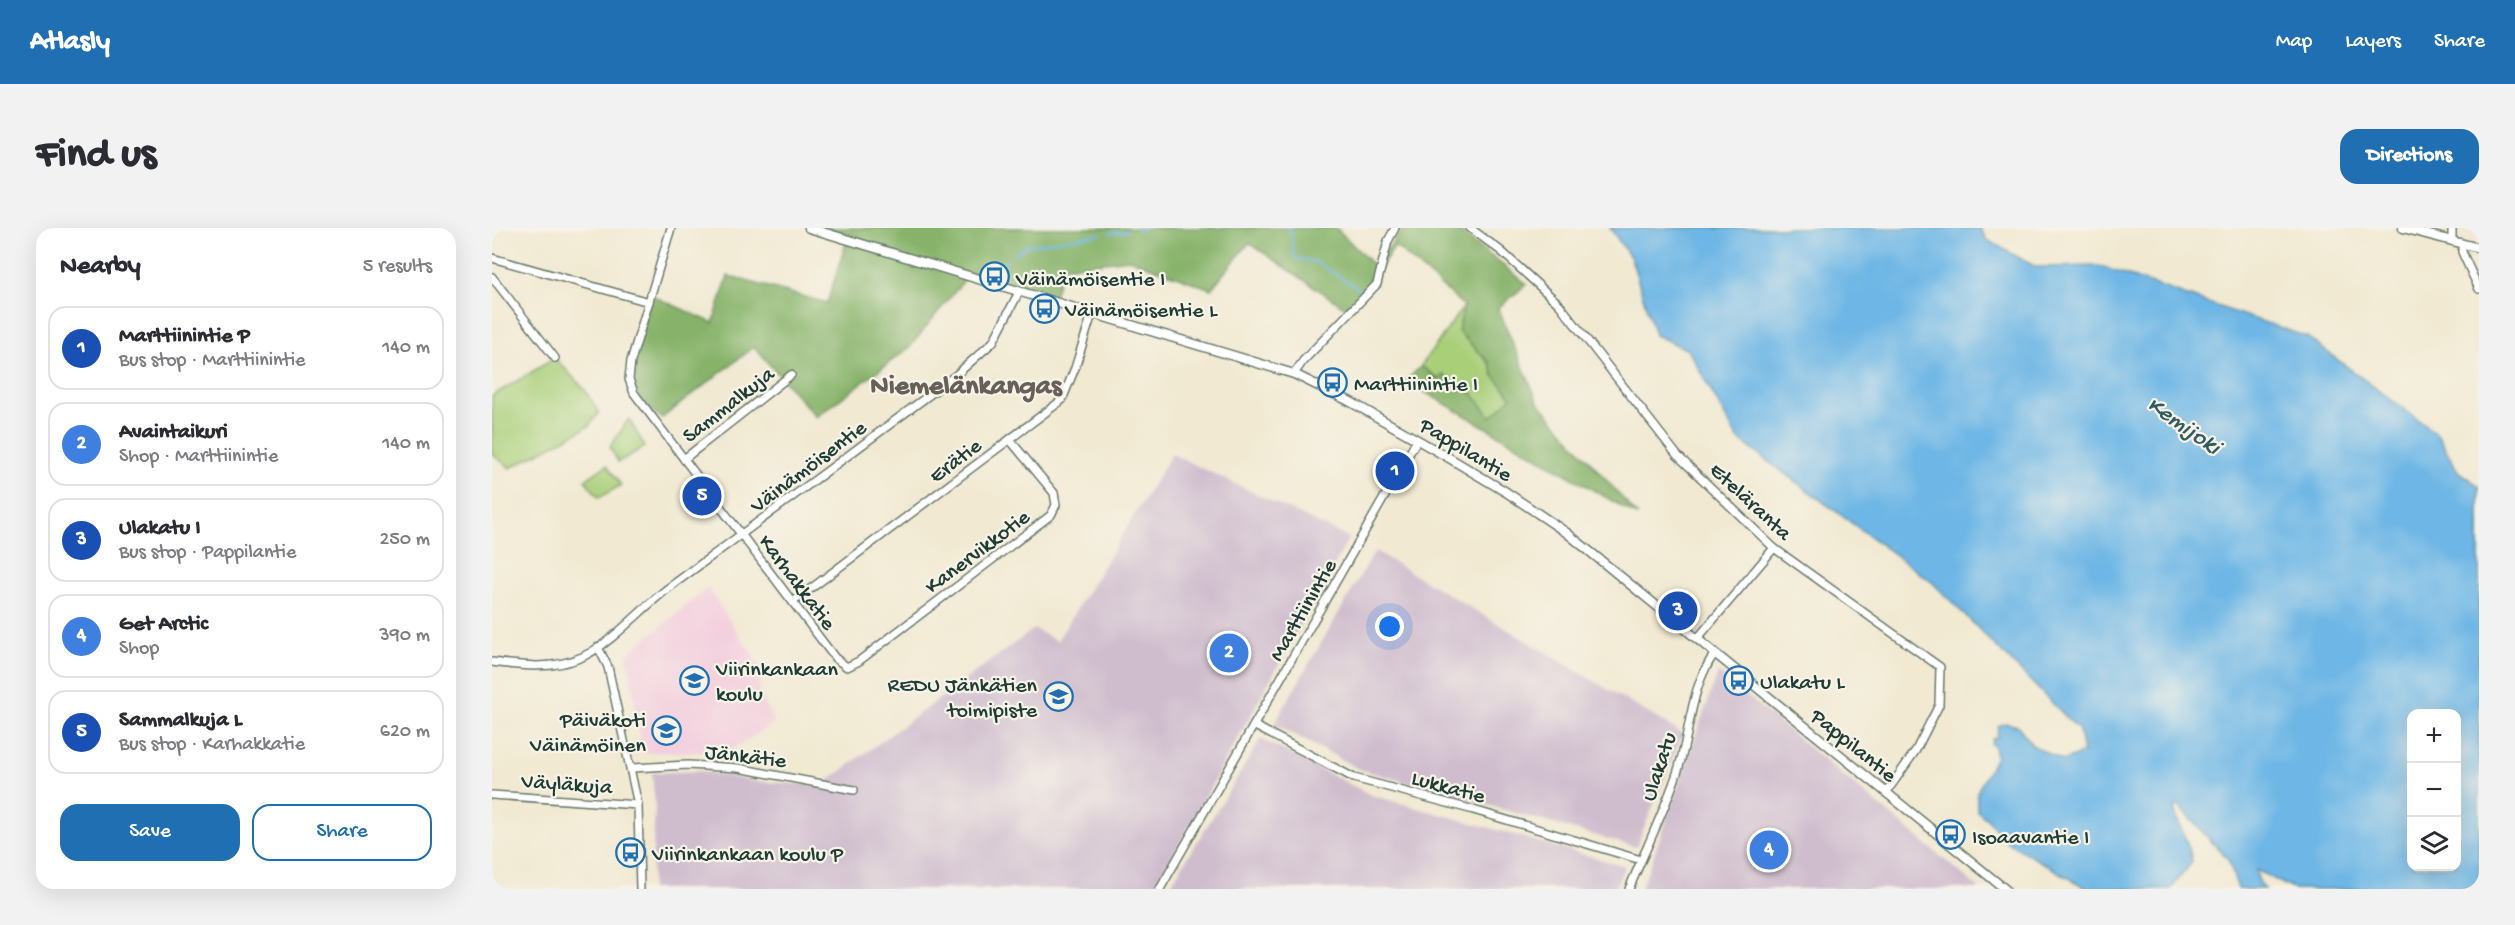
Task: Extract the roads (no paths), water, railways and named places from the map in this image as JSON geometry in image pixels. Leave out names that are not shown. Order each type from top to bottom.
[{"type":"street","name":"Karhakkatie","points":[[671,228],[631,361],[629,379],[634,393],[835,658],[848,667]]},
{"type":"street","name":"Pappilantie","points":[[809,228],[1294,374],[1350,401],[1506,492],[1559,527],[2005,889]]},
{"type":"street","points":[[1294,374],[1303,361],[1377,284],[1388,241],[1395,228]]},
{"type":"street","name":"Eteläranta","points":[[1470,228],[1501,251],[1558,304],[1677,455],[1774,548],[1940,667],[1939,705],[1916,750],[1886,793]]},
{"type":"street","points":[[2403,228],[2479,248]]},
{"type":"street","points":[[2452,228],[2452,241]]},
{"type":"street","points":[[2462,244],[2463,252],[2479,289]]},
{"type":"street","points":[[492,258],[649,302]]},
{"type":"street","points":[[492,277],[555,358]]},
{"type":"street","name":"Väinämöisentie","points":[[492,662],[520,666],[552,665],[583,656],[598,647],[665,591],[956,375],[993,342],[1019,292]]},
{"type":"street","name":"Erätie","points":[[793,602],[1062,400],[1092,314]]},
{"type":"street","name":"Sammalkuja","points":[[684,459],[791,375]]},
{"type":"street","name":"Kanervikkotie","points":[[848,667],[859,662],[1051,515],[1056,505],[1054,493],[1010,440]]},
{"type":"street","name":"Marttiinintie","points":[[1160,889],[1417,440]]},
{"type":"street","points":[[1697,639],[1774,548]]},
{"type":"street","points":[[598,647],[608,667],[632,768],[638,805],[640,889]]},
{"type":"street","name":"Ulakatu","points":[[1629,889],[1676,778],[1695,695],[1709,661],[1715,653]]},
{"type":"street","name":"Lukkatie","points":[[1255,726],[1354,778],[1470,809],[1641,860]]},
{"type":"street","name":"Jänkätie","points":[[632,768],[688,765],[738,768],[854,790]]},
{"type":"street","name":"Väyläkuja","points":[[492,795],[638,805]]},
{"type":"water","name":"Kemijoki","points":[[1610,228],[1980,228],[1987,240],[2036,267],[2100,266],[2307,337],[2437,434],[2458,471],[2479,486],[2479,889],[2293,889],[2256,870],[2259,883],[2265,889],[2238,889],[2228,859],[2178,806],[2174,808],[2192,862],[2171,889],[2088,889],[2005,841],[1989,821],[1977,811],[1977,792],[1996,757],[1994,746],[1991,744],[1992,739],[1997,738],[1998,726],[2006,723],[2018,726],[2032,745],[2063,761],[2083,753],[2079,730],[1933,583],[1738,439],[1688,350],[1655,335],[1631,258]]},
{"type":"waterway","points":[[1137,229],[1144,228]]},
{"type":"waterway","points":[[1288,228],[1292,231],[1293,251],[1296,259],[1316,262],[1361,290]]},
{"type":"waterway","points":[[1110,233],[1127,231]]},
{"type":"waterway","points":[[1014,255],[1026,246],[1101,234]]},
{"type":"waterway","points":[[991,274],[1007,261]]},
{"type":"place","name":"Väinämöisentie I","points":[[995,277]]},
{"type":"place","name":"Väinämöisentie L","points":[[1044,308]]},
{"type":"place","name":"Marttiinintie I","points":[[1333,382]]},
{"type":"place","name":"Marttiinintie P","points":[[1395,471]]},
{"type":"place","name":"Sammalkuja L","points":[[702,496]]},
{"type":"place","name":"Ulakatu I","points":[[1678,611]]},
{"type":"place","name":"Avaintaikuri","points":[[1229,653]]},
{"type":"place","name":"Viirinkankaan koulu","points":[[695,680]]},
{"type":"place","name":"Ulakatu L","points":[[1739,680]]},
{"type":"place","name":"REDU Jänkätien toimipiste","points":[[1058,696]]},
{"type":"place","name":"Päiväkoti Väinämöinen","points":[[667,731]]},
{"type":"place","name":"Isoaavantie I","points":[[1951,835]]},
{"type":"place","name":"Get Arctic","points":[[1769,850]]},
{"type":"place","name":"Viirinkankaan koulu P","points":[[631,852]]},
{"type":"district","name":"Niemelänkangas","points":[[966,383]]}]
